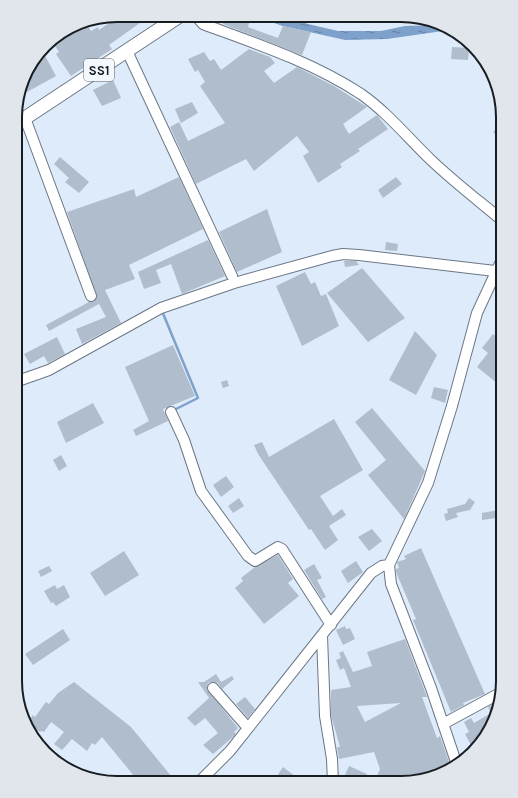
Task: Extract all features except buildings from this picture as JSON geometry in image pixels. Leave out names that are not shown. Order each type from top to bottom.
[{"type":"main road","name":"SS1","points":[[22,120],[170,22]]},
{"type":"street","points":[[201,22],[285,54],[361,95],[399,126],[440,168],[496,215]]},
{"type":"street","points":[[127,51],[232,276]]},
{"type":"street","points":[[22,126],[91,296]]},
{"type":"street","points":[[22,380],[49,370],[161,308],[234,283],[332,256],[359,254],[495,271],[476,313],[452,406],[428,483],[389,564],[391,584],[455,759]]},
{"type":"street","points":[[171,412],[184,440],[201,491],[248,556],[255,561],[273,549],[278,547],[282,549],[331,625]]},
{"type":"street","points":[[205,776],[230,751],[371,573],[382,566],[389,564]]},
{"type":"street","points":[[322,636],[325,716],[332,758],[333,776]]},
{"type":"street","points":[[213,688],[248,728]]},
{"type":"street","points":[[443,724],[495,696]]},
{"type":"water","points":[[271,22],[302,22],[338,31],[381,31],[405,26],[427,25],[441,31],[387,39],[345,40]]},
{"type":"waterway","points":[[162,311],[198,398],[174,410]]}]
